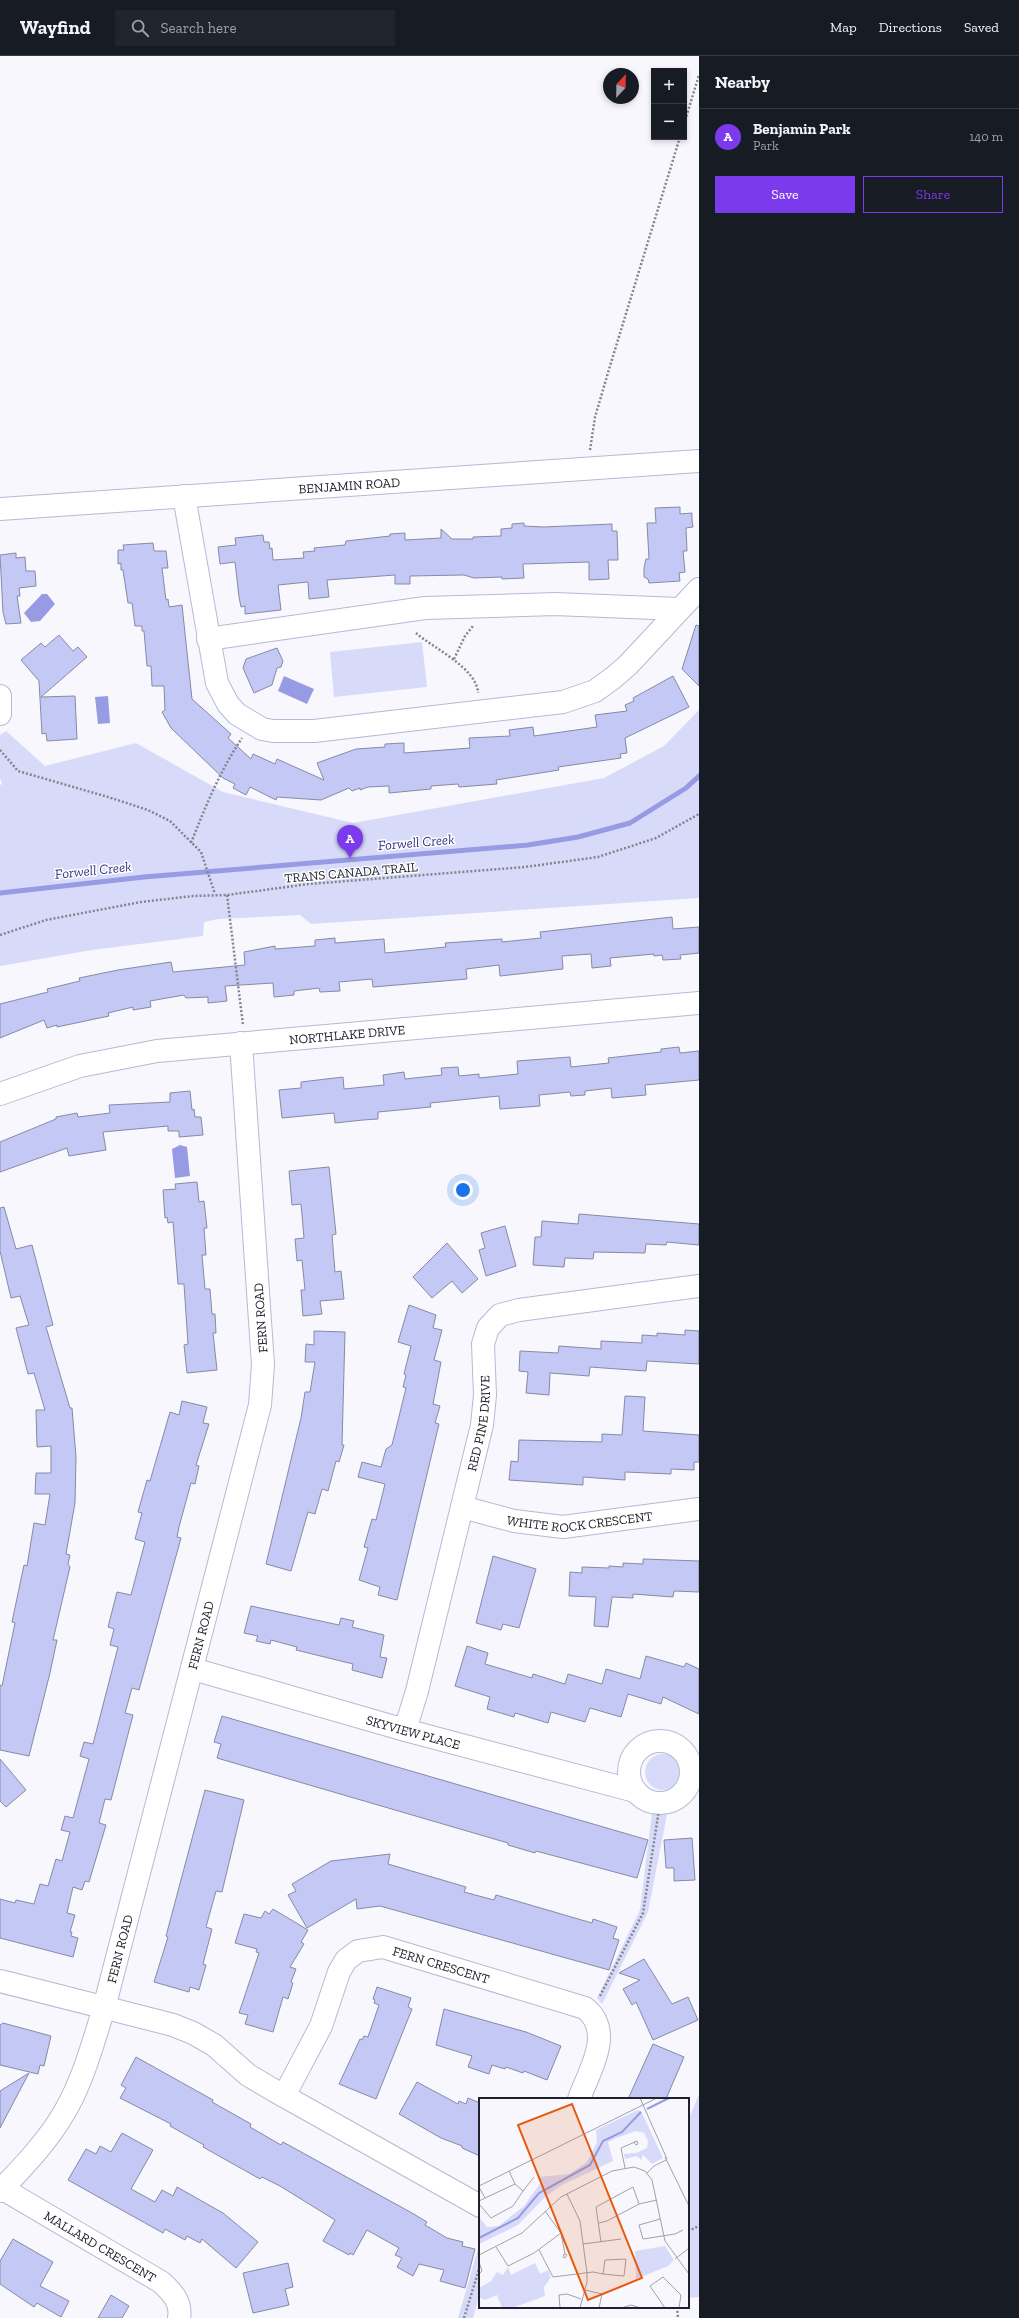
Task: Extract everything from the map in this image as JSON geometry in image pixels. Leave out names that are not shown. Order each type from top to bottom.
[{"type":"street","name":"BENJAMIN ROAD","points":[[0,509],[589,467],[699,461]]},
{"type":"street","points":[[184,496],[215,677],[222,694],[237,714],[251,724],[273,732],[294,732],[552,704],[577,698],[594,691],[628,665],[699,589]]},
{"type":"street","points":[[208,639],[425,608],[556,604],[679,609]]},
{"type":"street","points":[[0,696],[0,714]]},
{"type":"street","name":"NORTHLAKE DRIVE","points":[[0,1094],[61,1071],[157,1051],[699,1003]]},
{"type":"street","name":"FERN ROAD","points":[[1,2190],[40,2148],[64,2113],[84,2069],[104,2008],[193,1669],[260,1405],[263,1365],[243,1043]]},
{"type":"street","name":"RED PINE DRIVE","points":[[405,1730],[482,1425],[485,1395],[483,1344],[488,1328],[500,1314],[519,1310],[699,1286]]},
{"type":"street","name":"WHITE ROCK CRESCENT","points":[[462,1507],[514,1521],[563,1527],[699,1509]]},
{"type":"street","name":"SKYVIEW PLACE","points":[[193,1669],[405,1730],[635,1791],[643,1798],[660,1803]]},
{"type":"street","points":[[635,1791],[630,1780],[629,1769],[632,1758],[638,1750],[655,1741],[666,1742],[678,1748],[686,1755],[690,1765],[690,1779],[680,1796],[670,1801],[660,1803]]},
{"type":"street","name":"FERN CRESCENT","points":[[284,2096],[321,2026],[339,1972],[346,1960],[358,1952],[383,1947],[585,2008],[594,2015],[599,2027],[600,2044],[579,2098]]},
{"type":"street","points":[[0,1981],[173,2025],[193,2033],[214,2045],[248,2075],[479,2205]]},
{"type":"street","name":"MALLARD CRESCENT","points":[[1,2190],[161,2282],[174,2294],[180,2310],[179,2318]]},
{"type":"path","points":[[687,114],[699,75]]},
{"type":"path","points":[[589,467],[591,437],[610,366],[679,140]]},
{"type":"path","points":[[454,658],[465,636],[475,624],[475,607]]},
{"type":"path","points":[[416,632],[424,640],[454,658],[478,685],[479,711]]},
{"type":"path","points":[[191,843],[223,767],[251,724]]},
{"type":"path","points":[[0,750],[18,771],[148,810],[170,821],[201,852],[205,860],[215,894]]},
{"type":"path","name":"TRANS CANADA TRAIL","points":[[0,935],[46,920],[141,902],[215,894],[227,895],[309,884],[525,866],[598,857],[656,838],[699,814]]},
{"type":"path","points":[[227,895],[243,1043]]},
{"type":"path","points":[[600,1996],[643,1912],[660,1803]]},
{"type":"path","points":[[689,2231],[699,2226]]},
{"type":"path","points":[[464,2318],[479,2269]]},
{"type":"path","points":[[677,2308],[678,2318]]},
{"type":"shaded area","points":[[422,642],[427,687],[334,697],[330,652]]},
{"type":"shaded area","points":[[699,710],[699,898],[311,924],[300,915],[218,919],[204,922],[203,936],[92,950],[0,966],[0,785],[2,784],[0,778],[0,735],[6,731],[45,766],[136,743],[223,792],[353,823],[604,778],[664,746]]},
{"type":"shaded area","points":[[663,1754],[676,1759],[681,1772],[676,1785],[663,1790],[650,1785],[645,1772],[650,1759]]},
{"type":"shaded area","points":[[652,1813],[667,1814],[648,1912],[602,2004],[597,1998],[640,1910]]},
{"type":"shaded area","points":[[699,2094],[699,2297],[689,2298],[689,2119]]},
{"type":"shaded area","points":[[479,2245],[479,2297],[473,2318],[458,2318]]},
{"type":"water","points":[[42,594],[47,594],[55,604],[40,621],[31,622],[24,613]]},
{"type":"water","points":[[284,676],[314,689],[307,704],[278,691]]},
{"type":"water","points":[[108,696],[110,723],[98,724],[95,697]]},
{"type":"water","points":[[180,1145],[187,1147],[190,1176],[175,1178],[172,1149]]},
{"type":"building","points":[[680,507],[680,514],[692,513],[693,527],[686,528],[687,551],[683,551],[685,572],[679,573],[680,581],[649,583],[648,579],[644,577],[646,559],[649,559],[647,523],[656,523],[655,508]]},
{"type":"building","points":[[524,523],[524,526],[543,527],[612,524],[612,531],[617,531],[618,560],[608,560],[609,579],[589,580],[589,562],[523,564],[524,578],[474,578],[464,575],[410,576],[410,584],[395,584],[395,575],[327,580],[329,597],[309,599],[308,582],[278,585],[281,610],[245,614],[245,606],[241,607],[239,597],[235,562],[220,564],[218,547],[236,545],[235,538],[263,535],[264,542],[269,542],[270,549],[272,548],[273,560],[304,558],[303,552],[315,551],[314,548],[345,545],[346,541],[390,536],[390,534],[405,533],[405,540],[441,538],[441,529],[452,539],[473,539],[473,537],[501,536],[501,529],[512,528],[512,524]]},
{"type":"building","points":[[153,543],[154,551],[166,551],[168,568],[162,568],[166,600],[168,599],[169,607],[182,605],[192,699],[231,734],[228,738],[251,759],[253,754],[275,764],[277,759],[324,780],[317,763],[356,749],[385,747],[385,744],[404,743],[404,753],[470,748],[469,738],[510,736],[509,730],[533,727],[534,736],[597,727],[595,715],[627,711],[625,705],[634,701],[633,698],[673,676],[689,707],[625,738],[627,753],[620,754],[621,758],[558,767],[559,770],[496,780],[497,784],[459,787],[458,784],[431,786],[431,789],[389,793],[389,786],[368,787],[360,790],[360,788],[352,791],[349,788],[321,800],[277,797],[276,800],[250,787],[246,795],[233,788],[235,784],[223,778],[171,728],[162,712],[165,710],[164,686],[152,686],[151,666],[147,666],[144,631],[142,631],[142,626],[135,626],[132,603],[128,603],[123,570],[121,570],[121,563],[118,564],[118,550],[124,550],[123,545]]},
{"type":"building","points":[[16,553],[16,558],[25,557],[26,571],[35,571],[36,586],[19,588],[20,596],[17,596],[21,623],[6,624],[3,612],[0,555]]},
{"type":"building","points":[[696,625],[699,626],[699,686],[682,669]]},
{"type":"building","points":[[59,635],[73,651],[78,647],[87,657],[41,697],[75,696],[77,739],[47,741],[46,733],[42,734],[39,681],[21,660],[41,643],[45,647]]},
{"type":"building","points":[[277,648],[283,661],[281,667],[277,668],[272,685],[254,693],[243,668],[246,659]]},
{"type":"building","points":[[672,917],[673,929],[699,927],[699,953],[680,955],[681,959],[663,960],[662,955],[654,956],[654,954],[610,958],[611,966],[592,968],[591,954],[562,956],[563,969],[500,976],[499,965],[466,969],[467,979],[373,987],[372,979],[339,982],[340,991],[320,992],[319,988],[294,991],[294,995],[274,997],[273,983],[225,986],[227,1001],[208,1003],[208,997],[186,998],[184,995],[150,1001],[151,1007],[133,1010],[133,1007],[108,1013],[109,1016],[57,1027],[57,1025],[47,1028],[44,1020],[0,1038],[0,1004],[48,992],[47,989],[80,981],[79,978],[118,970],[171,962],[173,972],[245,965],[244,952],[275,946],[275,949],[315,946],[315,940],[335,938],[335,943],[384,939],[385,953],[446,947],[445,943],[502,939],[502,942],[541,938],[540,932]]},
{"type":"building","points":[[679,1047],[680,1053],[699,1051],[699,1080],[645,1085],[646,1095],[612,1098],[611,1088],[585,1091],[585,1095],[571,1096],[570,1092],[539,1095],[540,1106],[500,1109],[499,1096],[430,1103],[431,1107],[378,1112],[378,1119],[335,1123],[334,1113],[282,1118],[279,1090],[301,1088],[301,1082],[343,1077],[344,1089],[384,1085],[383,1075],[404,1072],[405,1079],[442,1075],[441,1068],[458,1067],[459,1076],[479,1074],[479,1078],[518,1074],[517,1061],[570,1057],[571,1067],[609,1063],[608,1058],[661,1052],[661,1049]]},
{"type":"building","points":[[190,1091],[192,1110],[194,1109],[195,1117],[201,1117],[203,1135],[179,1137],[179,1131],[168,1131],[168,1126],[103,1132],[106,1150],[69,1156],[67,1148],[0,1172],[0,1142],[56,1119],[56,1117],[77,1113],[78,1117],[110,1113],[109,1105],[170,1102],[170,1093]]},
{"type":"building","points":[[329,1167],[336,1234],[332,1235],[335,1272],[341,1271],[344,1299],[320,1301],[322,1314],[303,1316],[301,1290],[305,1290],[302,1260],[297,1261],[295,1239],[304,1238],[301,1204],[292,1205],[289,1171]]},
{"type":"building","points":[[197,1182],[199,1202],[204,1201],[207,1228],[204,1228],[206,1255],[202,1255],[205,1289],[210,1289],[212,1314],[215,1314],[216,1333],[213,1333],[217,1370],[187,1373],[184,1345],[188,1344],[184,1284],[178,1284],[173,1222],[168,1223],[167,1217],[165,1218],[163,1190],[176,1189],[175,1184]]},
{"type":"building","points":[[4,1207],[16,1249],[32,1245],[53,1325],[46,1327],[70,1408],[72,1408],[76,1457],[75,1503],[66,1554],[70,1555],[68,1564],[70,1567],[53,1640],[57,1640],[50,1673],[29,1756],[0,1750],[0,1685],[2,1686],[15,1623],[12,1622],[24,1565],[27,1566],[34,1523],[45,1525],[50,1494],[35,1494],[36,1473],[51,1473],[51,1446],[37,1447],[36,1410],[45,1410],[34,1373],[28,1374],[16,1328],[29,1325],[20,1296],[11,1298],[0,1251],[0,1208]]},
{"type":"building","points":[[579,1214],[699,1224],[699,1245],[667,1242],[666,1245],[646,1244],[645,1253],[594,1252],[593,1259],[565,1258],[564,1267],[533,1265],[535,1237],[541,1237],[542,1221],[578,1224]]},
{"type":"building","points":[[505,1226],[516,1266],[486,1276],[479,1250],[485,1248],[481,1233]]},
{"type":"building","points":[[447,1243],[478,1279],[462,1293],[452,1281],[432,1298],[413,1277]]},
{"type":"building","points":[[409,1305],[436,1315],[433,1328],[442,1330],[434,1360],[441,1362],[433,1404],[440,1406],[435,1423],[439,1424],[397,1600],[378,1595],[380,1587],[359,1580],[368,1548],[364,1547],[372,1519],[376,1520],[385,1484],[358,1477],[362,1462],[381,1467],[386,1449],[392,1445],[406,1388],[403,1387],[406,1375],[404,1374],[411,1346],[398,1342]]},
{"type":"building","points":[[685,1330],[699,1331],[699,1364],[647,1361],[646,1371],[590,1367],[589,1376],[550,1373],[549,1395],[526,1393],[528,1372],[519,1371],[520,1351],[558,1353],[559,1346],[601,1349],[601,1341],[642,1343],[642,1335],[657,1336],[657,1333],[685,1335]]},
{"type":"building","points":[[314,1331],[345,1332],[342,1445],[344,1445],[339,1462],[336,1461],[328,1491],[322,1489],[315,1514],[308,1512],[291,1571],[266,1564],[301,1418],[305,1392],[310,1392],[315,1362],[305,1362],[306,1344],[314,1345]]},
{"type":"building","points":[[625,1396],[645,1397],[643,1431],[699,1435],[699,1462],[694,1462],[694,1470],[671,1469],[671,1474],[625,1472],[625,1480],[583,1477],[583,1485],[509,1480],[511,1461],[518,1462],[519,1440],[602,1442],[602,1434],[622,1435]]},
{"type":"building","points":[[182,1401],[207,1407],[203,1423],[209,1424],[196,1465],[199,1466],[195,1484],[191,1483],[179,1527],[177,1537],[181,1538],[139,1690],[132,1688],[125,1713],[133,1715],[111,1800],[105,1799],[99,1823],[106,1825],[89,1882],[85,1881],[82,1890],[73,1887],[67,1913],[75,1915],[70,1932],[72,1932],[71,1936],[78,1938],[73,1957],[0,1938],[0,1899],[15,1903],[16,1900],[34,1904],[40,1884],[48,1886],[56,1859],[62,1861],[70,1832],[61,1830],[65,1816],[73,1818],[89,1759],[80,1756],[84,1742],[93,1744],[118,1647],[110,1645],[114,1629],[108,1627],[117,1592],[131,1595],[145,1542],[135,1539],[142,1513],[138,1512],[147,1480],[150,1481],[170,1412],[179,1415]]},
{"type":"building","points":[[493,1556],[536,1569],[519,1628],[503,1624],[501,1630],[476,1623]]},
{"type":"building","points":[[643,1559],[699,1561],[699,1592],[674,1591],[673,1597],[633,1594],[633,1598],[612,1597],[608,1627],[594,1626],[596,1597],[569,1596],[570,1572],[582,1573],[582,1567],[609,1568],[609,1566],[623,1567],[623,1563],[643,1564]]},
{"type":"building","points":[[251,1606],[339,1625],[341,1618],[354,1621],[352,1627],[384,1635],[380,1657],[387,1658],[382,1678],[352,1670],[353,1664],[296,1650],[297,1647],[271,1640],[270,1644],[256,1641],[258,1636],[244,1633]]},
{"type":"building","points":[[467,1646],[488,1653],[485,1664],[532,1678],[533,1674],[565,1684],[568,1674],[602,1684],[606,1669],[640,1679],[646,1656],[684,1667],[686,1663],[699,1669],[699,1714],[663,1697],[661,1704],[628,1694],[621,1717],[590,1708],[585,1722],[551,1712],[548,1723],[515,1713],[514,1717],[487,1709],[490,1697],[455,1686]]},
{"type":"building","points":[[222,1716],[648,1840],[637,1878],[536,1851],[535,1853],[508,1845],[508,1843],[217,1758],[221,1744],[214,1742]]},
{"type":"building","points":[[0,1759],[26,1790],[6,1807],[0,1801]]},
{"type":"building","points":[[205,1790],[244,1800],[222,1892],[216,1891],[206,1927],[212,1929],[203,1964],[206,1965],[199,1990],[190,1987],[189,1992],[154,1982],[168,1937],[166,1936]]},
{"type":"building","points":[[692,1838],[695,1880],[674,1881],[674,1868],[666,1868],[664,1840]]},
{"type":"building","points":[[390,1854],[388,1864],[466,1887],[464,1892],[494,1900],[496,1895],[592,1923],[593,1919],[617,1927],[613,1938],[619,1940],[609,1970],[380,1906],[357,1909],[356,1899],[307,1928],[288,1895],[296,1891],[292,1884],[331,1861]]},
{"type":"building","points":[[273,1909],[308,1930],[301,1942],[304,1944],[290,1967],[296,1969],[291,1982],[293,1983],[288,1999],[283,1997],[273,2032],[245,2024],[248,2015],[239,2013],[259,1953],[256,1952],[257,1949],[235,1943],[244,1914],[261,1918],[265,1911],[269,1914]]},
{"type":"building","points":[[644,1959],[672,2004],[688,1997],[698,2020],[653,2040],[636,2002],[632,2005],[623,1989],[640,1980],[619,1973]]},
{"type":"building","points":[[377,1987],[411,1998],[408,2007],[412,2009],[376,2099],[339,2084],[360,2039],[362,2040],[364,2036],[368,2037],[379,2005],[374,2003],[375,2000],[373,1999]]},
{"type":"building","points":[[444,2009],[526,2032],[561,2046],[547,2080],[524,2071],[523,2073],[506,2067],[505,2069],[492,2065],[489,2074],[468,2067],[472,2056],[436,2045]]},
{"type":"building","points":[[3,2023],[51,2036],[44,2066],[40,2065],[38,2074],[0,2065],[0,2025]]},
{"type":"building","points":[[653,2044],[684,2057],[666,2098],[628,2098]]},
{"type":"building","points":[[136,2057],[213,2100],[212,2102],[251,2124],[250,2127],[281,2145],[283,2142],[412,2213],[427,2222],[425,2225],[447,2238],[463,2242],[462,2246],[475,2249],[465,2288],[440,2281],[444,2270],[419,2264],[413,2276],[397,2267],[402,2258],[395,2255],[399,2248],[367,2230],[353,2255],[350,2253],[349,2255],[323,2241],[335,2220],[280,2186],[262,2177],[260,2179],[203,2147],[204,2145],[170,2126],[171,2124],[120,2098],[126,2088],[121,2085]]},
{"type":"building","points":[[29,2073],[0,2128],[0,2091]]},
{"type":"building","points":[[417,2082],[458,2104],[459,2101],[466,2104],[468,2098],[479,2103],[479,2156],[462,2148],[462,2146],[441,2138],[399,2114]]},
{"type":"building","points":[[122,2133],[153,2150],[131,2189],[155,2202],[162,2190],[173,2196],[177,2187],[223,2213],[258,2242],[236,2268],[202,2239],[200,2243],[187,2236],[185,2240],[165,2229],[163,2233],[68,2180],[86,2149],[96,2154],[100,2146],[111,2152]]},
{"type":"building","points":[[13,2239],[53,2262],[40,2286],[69,2301],[61,2317],[37,2303],[34,2307],[0,2284],[0,2261]]},
{"type":"building","points":[[288,2263],[293,2287],[285,2289],[289,2305],[253,2313],[243,2273]]},
{"type":"building","points":[[111,2295],[129,2306],[122,2318],[98,2318]]},
{"type":"waterway","name":"Forwell Creek","points":[[0,893],[144,877],[528,845],[578,837],[630,823],[686,788],[699,776]]},
{"type":"place","name":"Benjamin Park","points":[[350,858]]}]
